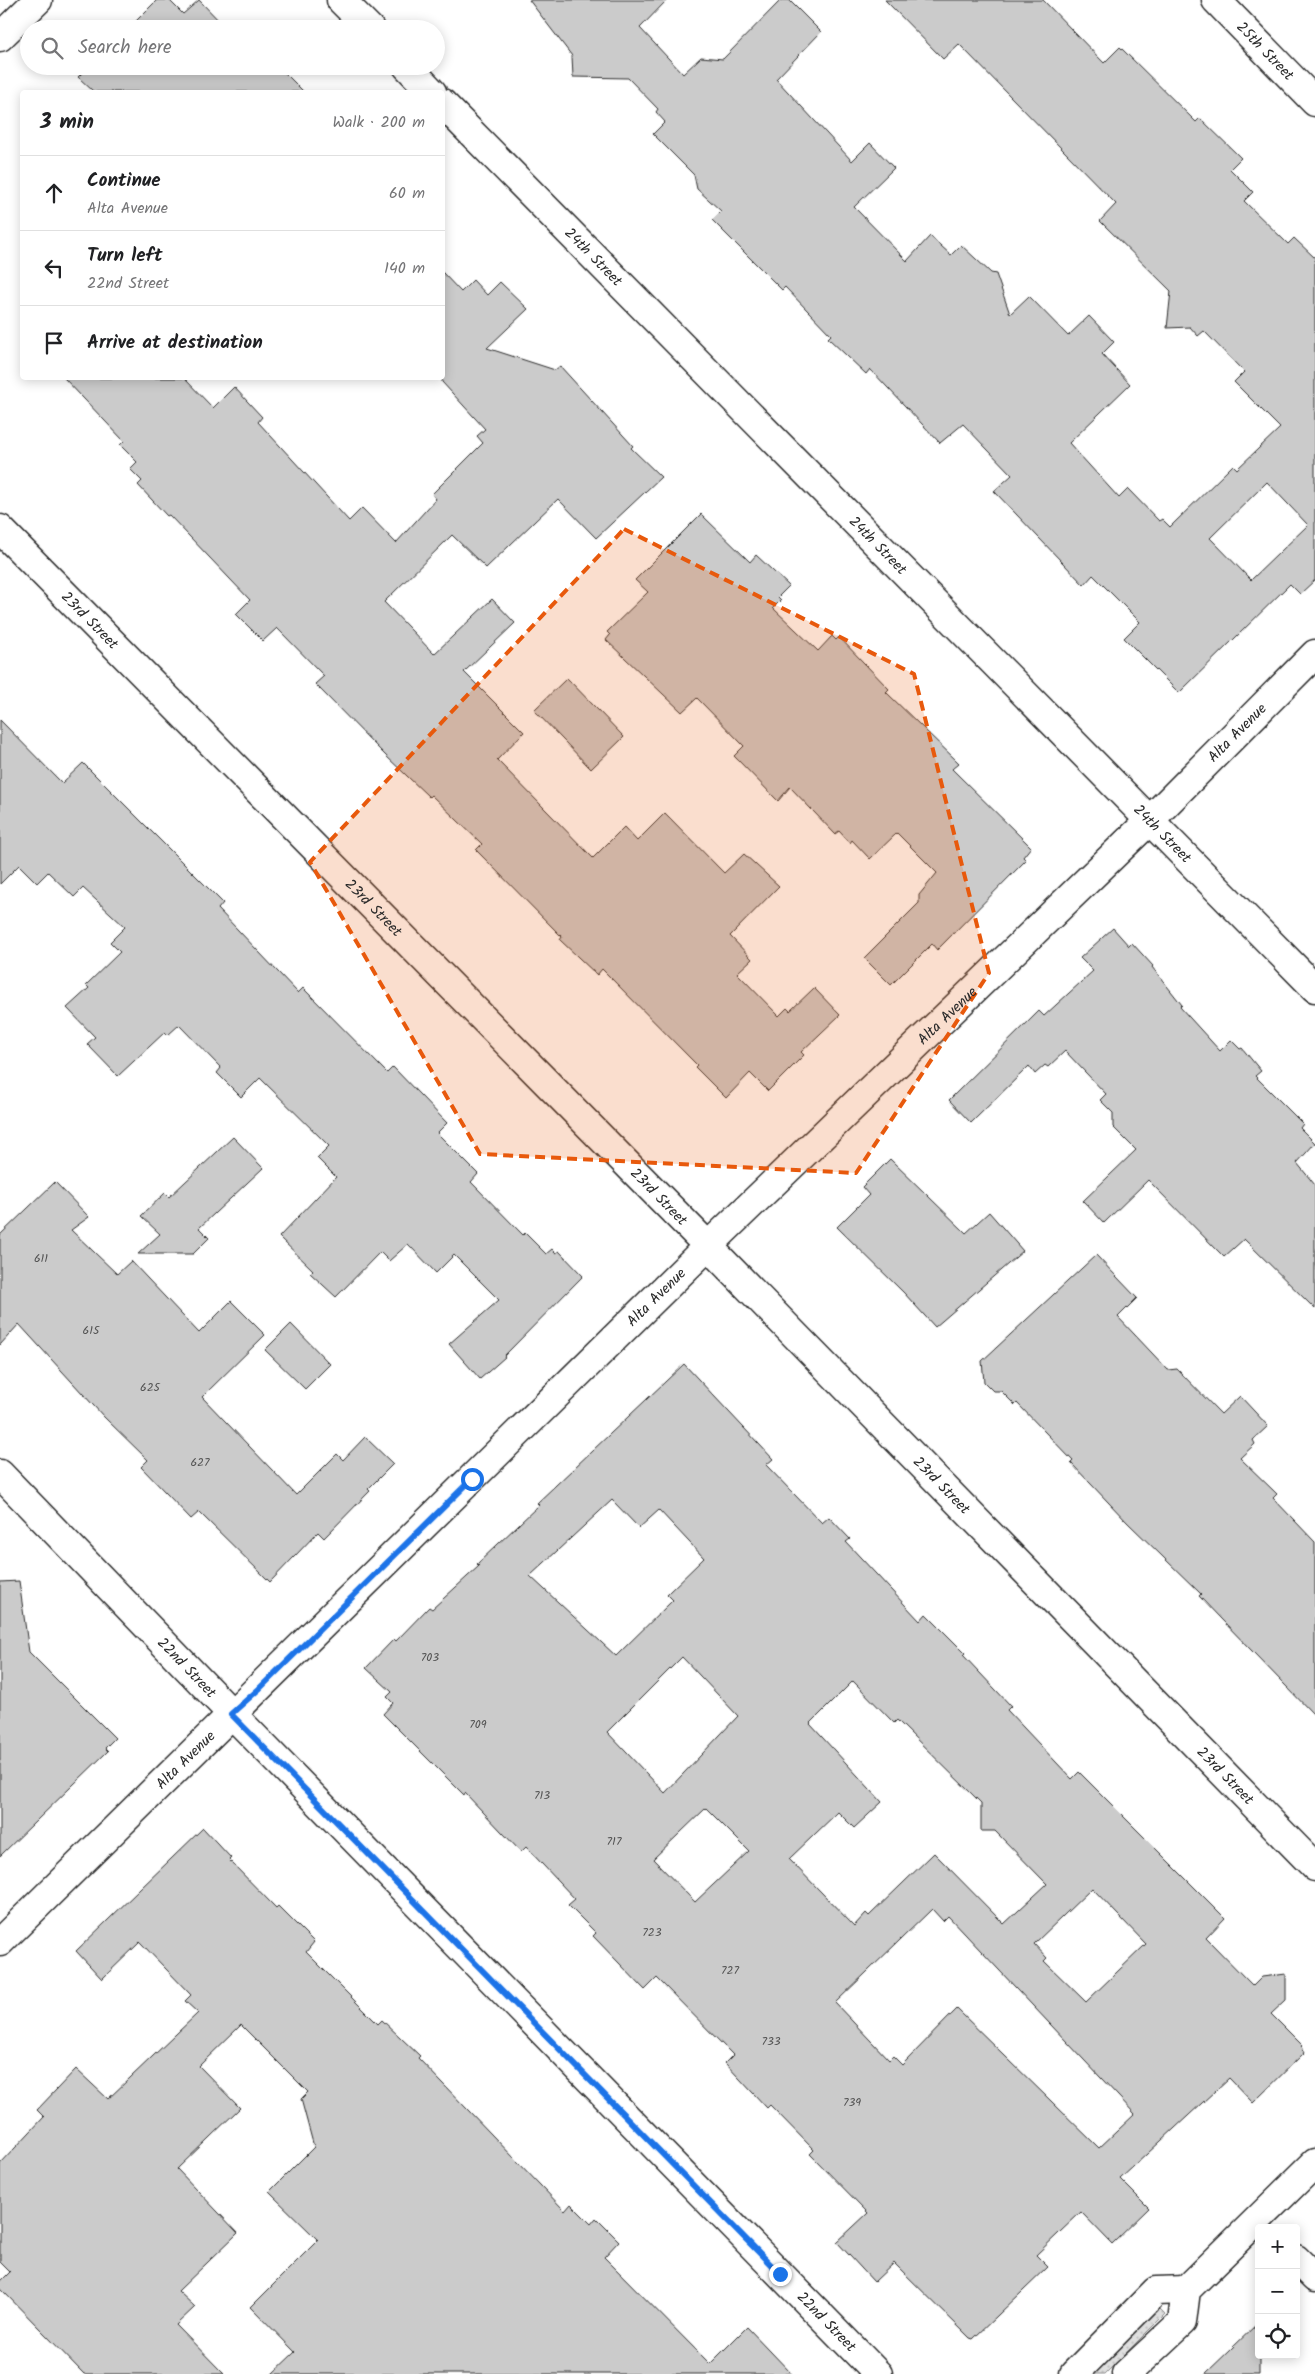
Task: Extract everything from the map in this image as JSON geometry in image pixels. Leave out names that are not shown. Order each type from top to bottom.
[{"type":"street","points":[[0,37],[38,0]]},
{"type":"street","points":[[341,0],[361,20]]},
{"type":"street","name":"25th Street","points":[[1216,0],[1315,102]]},
{"type":"street","points":[[415,75],[430,90]]},
{"type":"street","name":"24th Street","points":[[445,106],[1315,988]]},
{"type":"street","name":"23rd Street","points":[[0,529],[708,1246],[1315,1867]]},
{"type":"street","name":"Alta Avenue","points":[[0,1942],[708,1246],[1150,820],[1315,654]]},
{"type":"street","name":"22nd Street","points":[[0,1474],[231,1714],[878,2374]]},
{"type":"street","points":[[1261,2224],[1315,2163]]},
{"type":"street","points":[[1074,2374],[1156,2291],[1186,2290],[1255,2229]]},
{"type":"street","points":[[1300,2263],[1315,2278]]},
{"type":"street","points":[[1126,2374],[1182,2322],[1186,2290]]},
{"type":"highlighted area","points":[[624,529],[914,674],[989,973],[856,1173],[480,1154],[310,862]]},
{"type":"shaded area","points":[[1155,2304],[1165,2314],[1105,2374],[1084,2374]]},
{"type":"building","points":[[157,0],[169,0],[183,14],[199,0],[218,20],[137,20]]},
{"type":"building","points":[[529,0],[667,0],[640,28],[683,74],[701,57],[723,59],[781,0],[789,0],[821,32],[776,79],[852,161],[870,143],[894,168],[854,207],[907,261],[930,236],[951,255],[961,245],[991,273],[996,274],[1010,314],[1029,296],[1068,336],[1089,316],[1114,342],[1102,354],[1130,384],[1069,443],[1119,498],[1128,489],[1159,521],[1162,519],[1170,527],[1233,465],[1237,469],[1280,428],[1234,382],[1244,372],[1204,331],[1198,336],[1190,327],[1167,328],[1171,291],[1100,221],[1116,204],[959,44],[943,59],[885,0],[1043,0],[1104,63],[1120,47],[1196,122],[1200,118],[1241,158],[1230,169],[1253,192],[1244,201],[1288,244],[1294,238],[1315,258],[1315,580],[1300,594],[1290,584],[1179,693],[1124,638],[1140,622],[1093,575],[1084,585],[994,491],[1012,475],[963,424],[940,443],[870,369],[866,374],[828,338],[831,335],[785,287],[782,290],[712,220],[721,211],[697,189],[694,175],[653,134],[665,122],[656,112],[658,109],[628,78],[573,77],[572,56]],"holes":[[[1267,482],[1308,525],[1251,580],[1210,538]]]},
{"type":"building","points":[[80,75],[287,75],[302,90],[92,90],[78,77]]},
{"type":"building","points":[[445,275],[461,292],[473,280],[487,295],[500,282],[528,309],[487,348],[555,370],[560,366],[633,446],[631,448],[661,477],[596,538],[558,499],[486,568],[452,535],[384,602],[434,654],[492,599],[515,623],[464,672],[524,732],[497,760],[593,858],[624,827],[637,841],[665,813],[724,873],[744,854],[779,886],[730,936],[752,959],[737,973],[779,1016],[787,1008],[790,1011],[814,988],[840,1015],[801,1052],[804,1055],[768,1091],[750,1073],[726,1098],[695,1067],[697,1065],[602,969],[597,975],[560,940],[562,937],[476,850],[482,844],[431,795],[429,797],[385,755],[315,684],[324,676],[277,628],[263,641],[236,614],[250,600],[138,485],[142,481],[130,469],[137,462],[120,445],[124,441],[66,380],[186,380],[213,408],[234,387],[262,417],[258,422],[349,521],[362,508],[396,543],[436,499],[432,494],[483,443],[477,436],[485,429],[442,380],[445,380]]},
{"type":"building","points":[[701,514],[750,562],[756,555],[789,586],[778,597],[781,600],[773,608],[818,651],[832,636],[836,640],[839,637],[889,689],[886,692],[959,763],[952,769],[1031,847],[1023,857],[1026,860],[937,950],[932,944],[891,985],[864,958],[919,903],[919,895],[937,873],[897,833],[870,859],[852,840],[850,843],[839,831],[835,834],[790,787],[778,801],[734,756],[744,746],[697,698],[682,712],[606,640],[610,635],[607,632],[648,592],[635,580]]},
{"type":"building","points":[[567,678],[624,737],[591,769],[534,710]]},
{"type":"building","points":[[0,720],[62,783],[83,763],[223,903],[218,909],[298,993],[303,988],[387,1073],[393,1067],[447,1123],[437,1133],[478,1174],[471,1182],[523,1235],[525,1233],[546,1254],[552,1249],[556,1253],[559,1251],[583,1276],[505,1357],[480,1379],[449,1344],[499,1300],[454,1255],[436,1273],[408,1244],[389,1261],[380,1252],[336,1297],[310,1273],[313,1270],[279,1237],[336,1177],[317,1158],[329,1146],[260,1078],[241,1097],[217,1073],[221,1068],[179,1025],[168,1035],[165,1032],[118,1076],[87,1044],[95,1037],[67,1008],[89,988],[86,985],[120,952],[110,942],[125,927],[83,888],[74,897],[48,872],[37,883],[19,865],[0,884]]},
{"type":"building","points":[[1113,928],[1129,946],[1132,943],[1153,966],[1182,1005],[1180,1007],[1220,1051],[1231,1040],[1240,1049],[1242,1048],[1261,1071],[1255,1076],[1303,1124],[1300,1128],[1315,1143],[1297,1163],[1315,1185],[1315,1309],[1244,1239],[1224,1257],[1148,1180],[1104,1223],[1083,1201],[1136,1150],[1113,1127],[1113,1113],[1100,1100],[1106,1094],[1065,1051],[1048,1067],[1045,1065],[1035,1074],[1029,1066],[971,1123],[949,1100],[1039,1011],[1044,1016],[1093,971],[1080,958]]},
{"type":"building","points":[[233,1137],[263,1168],[199,1228],[209,1238],[193,1254],[138,1254],[160,1234],[141,1216],[165,1193],[169,1197]]},
{"type":"building","points":[[890,1159],[966,1233],[989,1212],[1023,1251],[935,1327],[904,1293],[837,1227],[869,1195],[862,1187]]},
{"type":"building","points":[[55,1182],[89,1217],[71,1230],[117,1274],[131,1261],[199,1333],[231,1301],[265,1335],[202,1397],[296,1495],[337,1454],[343,1460],[365,1437],[393,1464],[368,1489],[370,1491],[324,1538],[318,1532],[270,1582],[199,1512],[191,1519],[141,1467],[148,1460],[104,1417],[19,1324],[0,1345],[0,1235]]},
{"type":"building","points":[[1096,1255],[1137,1298],[1118,1317],[1168,1370],[1177,1369],[1221,1414],[1240,1396],[1268,1426],[1253,1440],[1255,1444],[1240,1458],[1277,1494],[1273,1498],[1315,1542],[1315,1716],[1199,1596],[1201,1594],[1127,1522],[1071,1463],[1073,1461],[1017,1403],[1015,1405],[1001,1391],[993,1391],[984,1382],[982,1361]]},
{"type":"building","points":[[291,1324],[330,1364],[305,1389],[265,1350]]},
{"type":"building","points":[[684,1364],[773,1459],[766,1465],[822,1523],[829,1517],[850,1539],[846,1542],[920,1621],[926,1614],[965,1653],[963,1655],[1011,1706],[1007,1710],[1072,1779],[1079,1772],[1225,1918],[1206,1938],[1253,1986],[1262,1977],[1286,1974],[1286,2000],[1271,2014],[1303,2046],[1305,2052],[1253,2103],[1229,2078],[1120,2179],[1149,2208],[1112,2244],[1081,2212],[1036,2255],[1048,2267],[973,2339],[894,2263],[874,2282],[837,2242],[868,2213],[810,2154],[814,2150],[770,2105],[767,2108],[725,2063],[733,2055],[657,1978],[645,1990],[593,1936],[596,1933],[568,1905],[575,1899],[526,1847],[521,1852],[465,1793],[464,1795],[383,1714],[393,1703],[387,1697],[392,1692],[366,1668],[429,1607],[432,1609],[479,1566],[477,1564],[539,1505],[537,1503]],"holes":[[[612,1500],[639,1528],[659,1510],[704,1558],[667,1594],[673,1600],[616,1656],[530,1576]],[[682,1657],[738,1716],[665,1793],[607,1732]],[[853,1681],[894,1723],[897,1720],[981,1803],[981,1831],[995,1831],[1047,1884],[1004,1924],[934,1853],[869,1916],[866,1913],[854,1926],[789,1859],[838,1812],[854,1828],[882,1802],[810,1724]],[[706,1808],[749,1851],[695,1902],[653,1859]],[[1092,1888],[1146,1944],[1086,2002],[1044,1961],[1047,1958],[1034,1944]],[[932,1909],[943,1921],[948,1916],[1135,2114],[1099,2148],[957,2009],[902,2065],[893,2056],[889,2060],[835,2003]]]},
{"type":"building","points":[[19,1581],[29,1652],[115,1738],[105,1748],[108,1751],[0,1856],[0,1582]]},
{"type":"building","points":[[203,1828],[231,1858],[229,1860],[276,1908],[278,1906],[314,1942],[306,1952],[378,2024],[382,2020],[420,2056],[418,2058],[565,2211],[571,2204],[591,2224],[596,2218],[619,2241],[604,2257],[710,2364],[747,2327],[792,2374],[272,2374],[295,2352],[251,2307],[318,2240],[269,2192],[314,2147],[301,2099],[308,2092],[241,2025],[199,2066],[240,2108],[177,2169],[238,2233],[178,2291],[195,2307],[176,2325],[224,2374],[84,2374],[0,2288],[0,2282],[10,2272],[0,2262],[0,2164],[44,2117],[37,2110],[76,2069],[108,2099],[198,2013],[185,2001],[191,1995],[140,1942],[102,1979],[76,1951]]},
{"type":"building","points":[[1255,2326],[1255,2359],[1259,2359],[1259,2374],[1205,2374]]},
{"type":"route","points":[[472,1479],[259,1689],[231,1714],[780,2274]]}]
